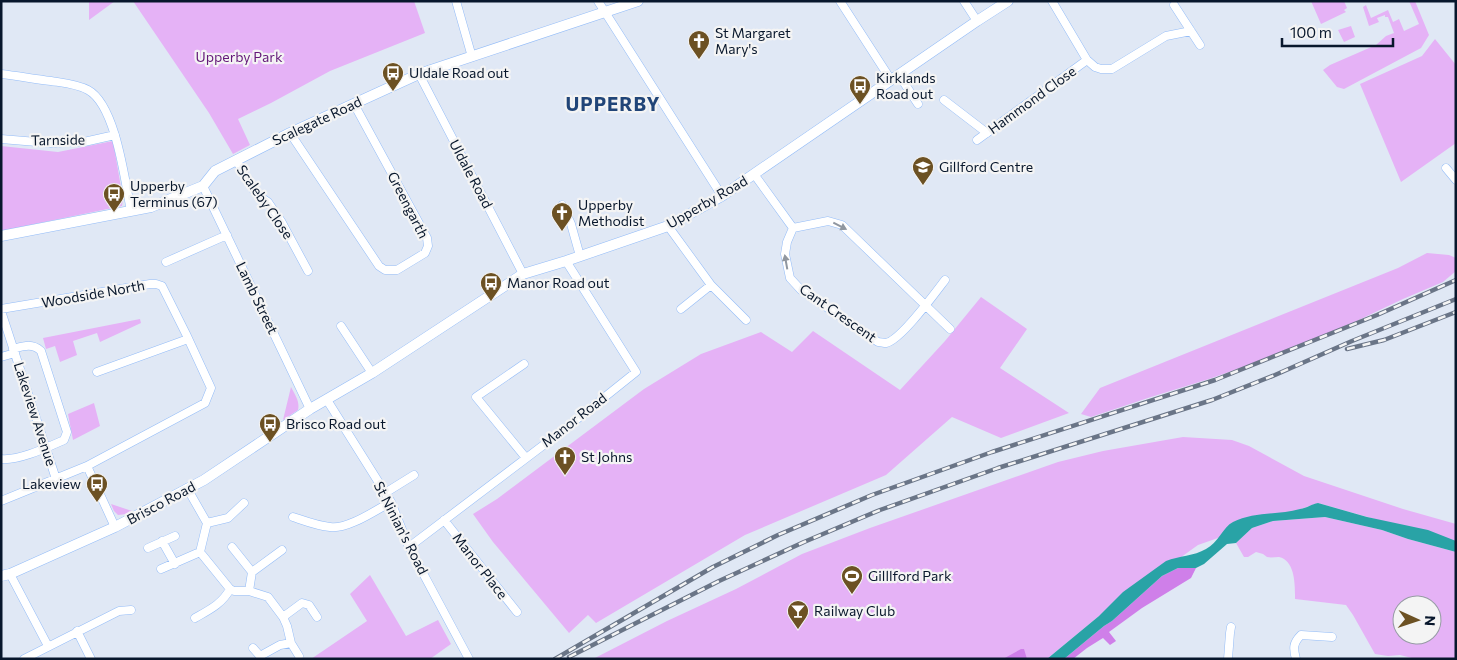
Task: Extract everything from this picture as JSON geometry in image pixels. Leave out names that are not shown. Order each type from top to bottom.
[{"type":"street","points":[[456,1],[472,57]]},
{"type":"street","points":[[598,1],[722,196]]},
{"type":"street","name":"Scalegate Road","points":[[1,236],[151,207],[203,186],[215,171],[290,133],[419,74],[638,1]]},
{"type":"street","points":[[840,1],[895,77],[918,104]]},
{"type":"street","points":[[964,1],[977,21]]},
{"type":"street","name":"Upperby Road","points":[[310,409],[372,372],[523,274],[668,226],[722,196],[1008,1]]},
{"type":"street","points":[[1052,1],[1087,60],[1095,67],[1101,69],[1112,69],[1166,36],[1191,31]]},
{"type":"street","points":[[1174,5],[1200,45]]},
{"type":"street","name":"Hammond Close","points":[[977,140],[1087,60]]},
{"type":"street","points":[[1,74],[76,85],[90,91],[102,103],[114,135],[131,211]]},
{"type":"street","name":"Uldale Road","points":[[419,74],[523,274]]},
{"type":"street","points":[[944,100],[987,133]]},
{"type":"street","name":"Greengarth","points":[[290,133],[379,266],[385,270],[397,270],[425,253],[428,246],[427,238],[354,104]]},
{"type":"street","name":"Tarnside","points":[[1,138],[49,143],[84,142],[114,135]]},
{"type":"street","name":"Scaleby Close","points":[[236,160],[256,194],[268,202],[282,221],[308,271]]},
{"type":"street","points":[[1446,168],[1456,180]]},
{"type":"street","points":[[754,174],[793,228],[828,221],[842,225],[950,330]]},
{"type":"street","name":"Lamb Street","points":[[203,186],[310,409]]},
{"type":"street","points":[[562,205],[571,224],[580,256]]},
{"type":"street","points":[[668,226],[711,285],[746,320]]},
{"type":"street","name":"Cant Crescent","points":[[793,228],[787,242],[785,254],[790,278],[801,290],[878,342],[885,343],[899,335],[925,305]]},
{"type":"street","points":[[166,262],[227,235]]},
{"type":"street","name":"Manor Road","points":[[408,547],[636,372],[566,261]]},
{"type":"street","points":[[925,305],[945,280]]},
{"type":"street","name":"Woodside North","points":[[1,310],[150,284],[162,286],[211,388],[205,403],[87,466]]},
{"type":"street","points":[[681,309],[711,285]]},
{"type":"street","name":"Lakeview Avenue","points":[[1,310],[56,479],[87,466]]},
{"type":"street","points":[[341,326],[372,372]]},
{"type":"street","points":[[97,372],[188,339]]},
{"type":"street","points":[[1,357],[28,346],[35,346],[41,351],[67,432],[64,440],[46,448],[8,460],[1,459]]},
{"type":"street","points":[[524,364],[476,397],[526,458]]},
{"type":"street","name":"St Ninian's Road","points":[[327,400],[391,502],[408,547],[470,659]]},
{"type":"street","name":"Brisco Road","points":[[5,575],[115,527],[204,480],[310,409]]},
{"type":"street","points":[[87,466],[115,527]]},
{"type":"street","points":[[385,493],[414,474]]},
{"type":"street","points":[[1,501],[56,479]]},
{"type":"street","points":[[187,488],[207,523],[200,552]]},
{"type":"street","points":[[293,517],[332,528],[351,523],[391,502]]},
{"type":"street","points":[[207,523],[228,518],[244,503]]},
{"type":"street","name":"Manor Place","points":[[444,520],[517,612]]},
{"type":"street","points":[[148,548],[175,536]]},
{"type":"street","points":[[162,541],[175,564]]},
{"type":"street","points":[[232,547],[252,572]]},
{"type":"street","points":[[249,591],[252,572],[282,550]]},
{"type":"street","points":[[161,569],[200,552]]},
{"type":"street","points":[[200,552],[230,589],[234,591],[249,591],[268,597],[283,617],[291,643],[299,656]]},
{"type":"street","points":[[5,575],[48,646]]},
{"type":"street","points":[[195,618],[216,606],[225,598],[230,589]]},
{"type":"street","points":[[283,617],[302,603],[309,605],[317,618]]},
{"type":"street","points":[[24,659],[119,610],[131,610]]},
{"type":"street","points":[[1228,659],[1232,627]]},
{"type":"street","points":[[77,631],[91,659]]},
{"type":"street","points":[[1296,659],[1293,650],[1295,641],[1301,635],[1332,637]]},
{"type":"street","points":[[253,648],[260,656],[280,645],[291,643]]},
{"type":"green space","points":[[89,1],[115,1],[89,20]]},
{"type":"green space","name":"Upperby Park","points":[[133,1],[414,1],[425,33],[330,71],[238,119],[250,145],[233,154],[209,113]]},
{"type":"green space","points":[[1311,1],[1344,1],[1347,8],[1344,10],[1346,12],[1321,24]]},
{"type":"green space","points":[[1409,1],[1415,1],[1429,35],[1421,48],[1344,89],[1337,87],[1323,70],[1330,65],[1376,45],[1386,36],[1394,33],[1388,17],[1385,17],[1385,15],[1377,18],[1379,22],[1369,26],[1363,7],[1366,5],[1371,18],[1388,10],[1393,22],[1399,19],[1404,31],[1419,24]]},
{"type":"green space","points":[[1351,26],[1355,37],[1344,42],[1338,30]]},
{"type":"green space","points":[[1435,39],[1456,65],[1456,143],[1401,182],[1360,84],[1422,56]]},
{"type":"green space","points":[[113,141],[123,199],[122,206],[1,231],[1,146],[58,152]]},
{"type":"green space","points":[[1427,253],[1449,255],[1456,258],[1456,271],[1443,282],[1277,355],[1091,417],[1081,414],[1100,388],[1398,268]]},
{"type":"green space","points":[[981,297],[1027,329],[1000,368],[1069,413],[1001,438],[952,417],[886,475],[745,535],[596,623],[588,615],[569,633],[493,542],[473,514],[497,499],[644,389],[701,354],[761,332],[792,352],[813,331],[900,390],[945,341]]},
{"type":"green space","points":[[140,319],[141,323],[100,342],[97,333],[73,341],[77,355],[60,362],[55,346],[46,349],[43,338]]},
{"type":"green space","points":[[291,387],[298,401],[298,410],[283,420]]},
{"type":"green space","points":[[94,403],[100,426],[73,440],[68,414]]},
{"type":"green space","points":[[1183,437],[1232,440],[1249,446],[1304,476],[1403,509],[1456,524],[1456,542],[1318,503],[1198,545],[1099,616],[1047,659],[593,659],[667,621],[736,589],[802,554],[870,528],[1058,462],[1103,451]]},
{"type":"green space","points":[[111,504],[132,511],[127,514],[118,515]]},
{"type":"green space","points":[[1325,517],[1382,530],[1456,552],[1456,659],[1416,659],[1400,655],[1375,654],[1346,605],[1295,599],[1292,569],[1285,559],[1267,557],[1256,552],[1248,557],[1244,557],[1236,543],[1252,528],[1273,521]]},
{"type":"green space","points":[[370,575],[406,636],[438,620],[451,644],[430,659],[311,659],[367,621],[350,594]]},
{"type":"shaded area","points":[[1178,568],[1196,568],[1191,578],[1142,608],[1109,632],[1116,641],[1110,645],[1103,638],[1073,659],[1064,659],[1112,621],[1162,576]]},
{"type":"shaded area","points":[[1024,649],[1027,659],[1003,659]]},
{"type":"water","points":[[1318,503],[1367,517],[1428,530],[1456,541],[1456,552],[1382,530],[1325,517],[1273,521],[1252,528],[1236,543],[1227,544],[1204,564],[1196,568],[1178,568],[1162,576],[1112,621],[1064,659],[1047,659],[1099,616],[1123,592],[1166,561],[1206,549],[1214,543],[1229,524],[1257,515],[1292,511]]},
{"type":"railway","points":[[555,659],[713,567],[778,535],[872,495],[992,452],[1215,380],[1377,315],[1456,280]]},
{"type":"railway","points":[[569,657],[719,581],[880,510],[998,468],[1212,400],[1456,299]]},
{"type":"railway","points":[[1347,349],[1384,340],[1456,312]]},
{"type":"place","name":"St Margaret Mary's","points":[[699,60]]},
{"type":"place","name":"Uldale Road out","points":[[393,92]]},
{"type":"place","name":"Kirklands Road out","points":[[860,105]]},
{"type":"place","name":"Gillford Centre","points":[[923,186]]},
{"type":"place","name":"Upperby Terminus (67)","points":[[114,213]]},
{"type":"place","name":"Upperby Methodist","points":[[562,232]]},
{"type":"place","name":"Manor Road out","points":[[491,302]]},
{"type":"place","name":"Brisco Road out","points":[[270,443]]},
{"type":"place","name":"St Johns","points":[[565,476]]},
{"type":"place","name":"Lakeview","points":[[97,503]]},
{"type":"place","name":"Gilllford Park","points":[[852,595]]},
{"type":"place","name":"Railway Club","points":[[798,630]]},
{"type":"district","name":"UPPERBY","points":[[613,104]]}]
